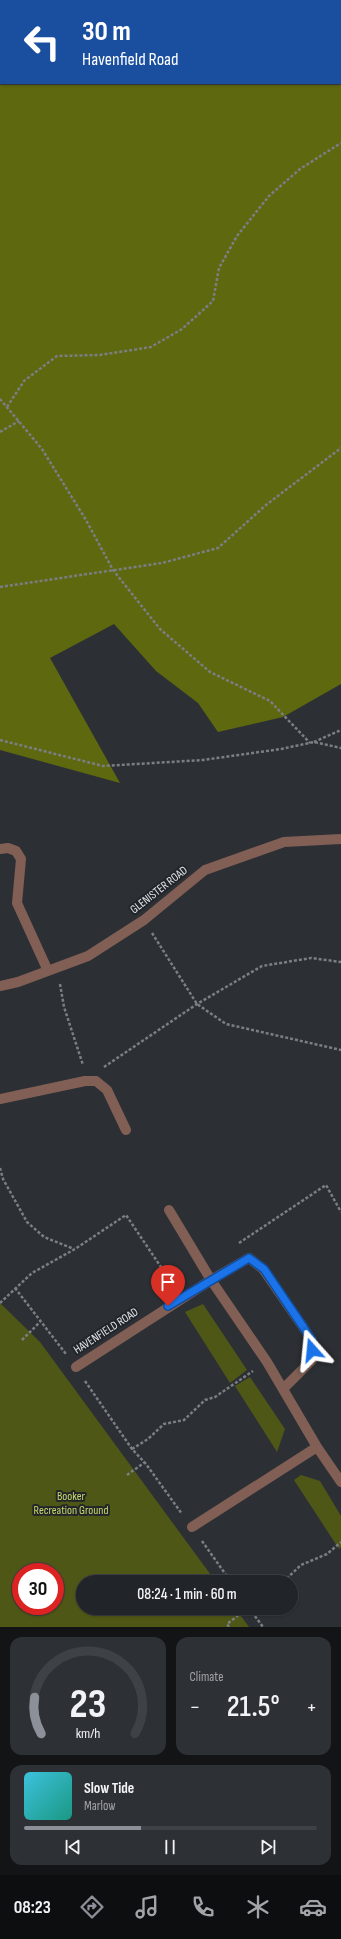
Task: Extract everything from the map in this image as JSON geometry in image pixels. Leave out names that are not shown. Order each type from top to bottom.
[{"type":"street","name":"GLENISTER ROAD","points":[[0,986],[88,956],[144,920],[205,870],[284,842],[341,839]]},
{"type":"street","points":[[0,849],[8,848],[16,851],[21,859],[17,903],[53,969]]},
{"type":"street","points":[[0,1099],[92,1081],[107,1090],[126,1130]]},
{"type":"street","points":[[169,1210],[211,1280],[284,1388],[317,1447],[341,1482]]},
{"type":"street","name":"HAVENFIELD ROAD","points":[[76,1367],[182,1297],[249,1258],[264,1269],[312,1340],[312,1360],[284,1388]]},
{"type":"street","points":[[192,1528],[317,1447]]},
{"type":"path","points":[[7,407],[24,381],[57,356],[100,355],[151,347],[182,330],[213,301],[219,268],[237,236],[269,196],[300,170],[341,143]]},
{"type":"path","points":[[0,399],[42,449],[86,520],[113,570],[160,629],[210,672],[270,701],[310,743]]},
{"type":"path","points":[[0,432],[19,421]]},
{"type":"path","points":[[0,587],[162,563],[218,548],[266,505],[341,448]]},
{"type":"path","points":[[0,740],[103,766],[203,760],[281,749],[314,742],[341,730]]},
{"type":"path","points":[[314,742],[341,748]]},
{"type":"path","points":[[144,920],[197,1004],[226,1024],[339,1051],[341,1050]]},
{"type":"path","points":[[92,1081],[100,1070],[197,1004],[262,966],[311,958],[341,962]]},
{"type":"path","points":[[53,969],[64,1008],[92,1081]]},
{"type":"path","points":[[0,1168],[3,1179],[27,1222],[44,1237],[75,1249]]},
{"type":"path","points":[[236,1245],[326,1185],[341,1212]]},
{"type":"path","points":[[0,1303],[32,1273],[75,1249],[126,1214],[182,1297]]},
{"type":"path","points":[[15,1288],[76,1367],[132,1448],[145,1462],[226,1575]]},
{"type":"path","points":[[22,1340],[40,1322]]},
{"type":"path","points":[[132,1448],[148,1439],[164,1424],[184,1420],[205,1400],[215,1397],[267,1362]]},
{"type":"path","points":[[128,1475],[145,1462]]},
{"type":"path","points":[[290,1575],[301,1565],[327,1554],[341,1542]]},
{"type":"path","points":[[229,1627],[227,1624],[239,1615]]},
{"type":"path","points":[[254,1615],[263,1627]]},
{"type":"green space","points":[[0,84],[341,84],[341,684],[283,717],[218,732],[198,703],[156,671],[114,624],[50,658],[120,783],[0,750]]},
{"type":"green space","name":"Booker Recreation Ground","points":[[0,1303],[40,1342],[211,1575],[76,1575],[76,1615],[240,1615],[249,1627],[0,1627]]},
{"type":"green space","points":[[203,1304],[247,1370],[230,1383],[185,1312]]},
{"type":"green space","points":[[250,1377],[285,1429],[277,1452],[235,1386]]},
{"type":"green space","points":[[301,1475],[320,1481],[341,1516],[341,1547],[339,1549],[294,1480]]},
{"type":"route","points":[[168,1306],[249,1258],[264,1269],[312,1340],[312,1350]]}]
